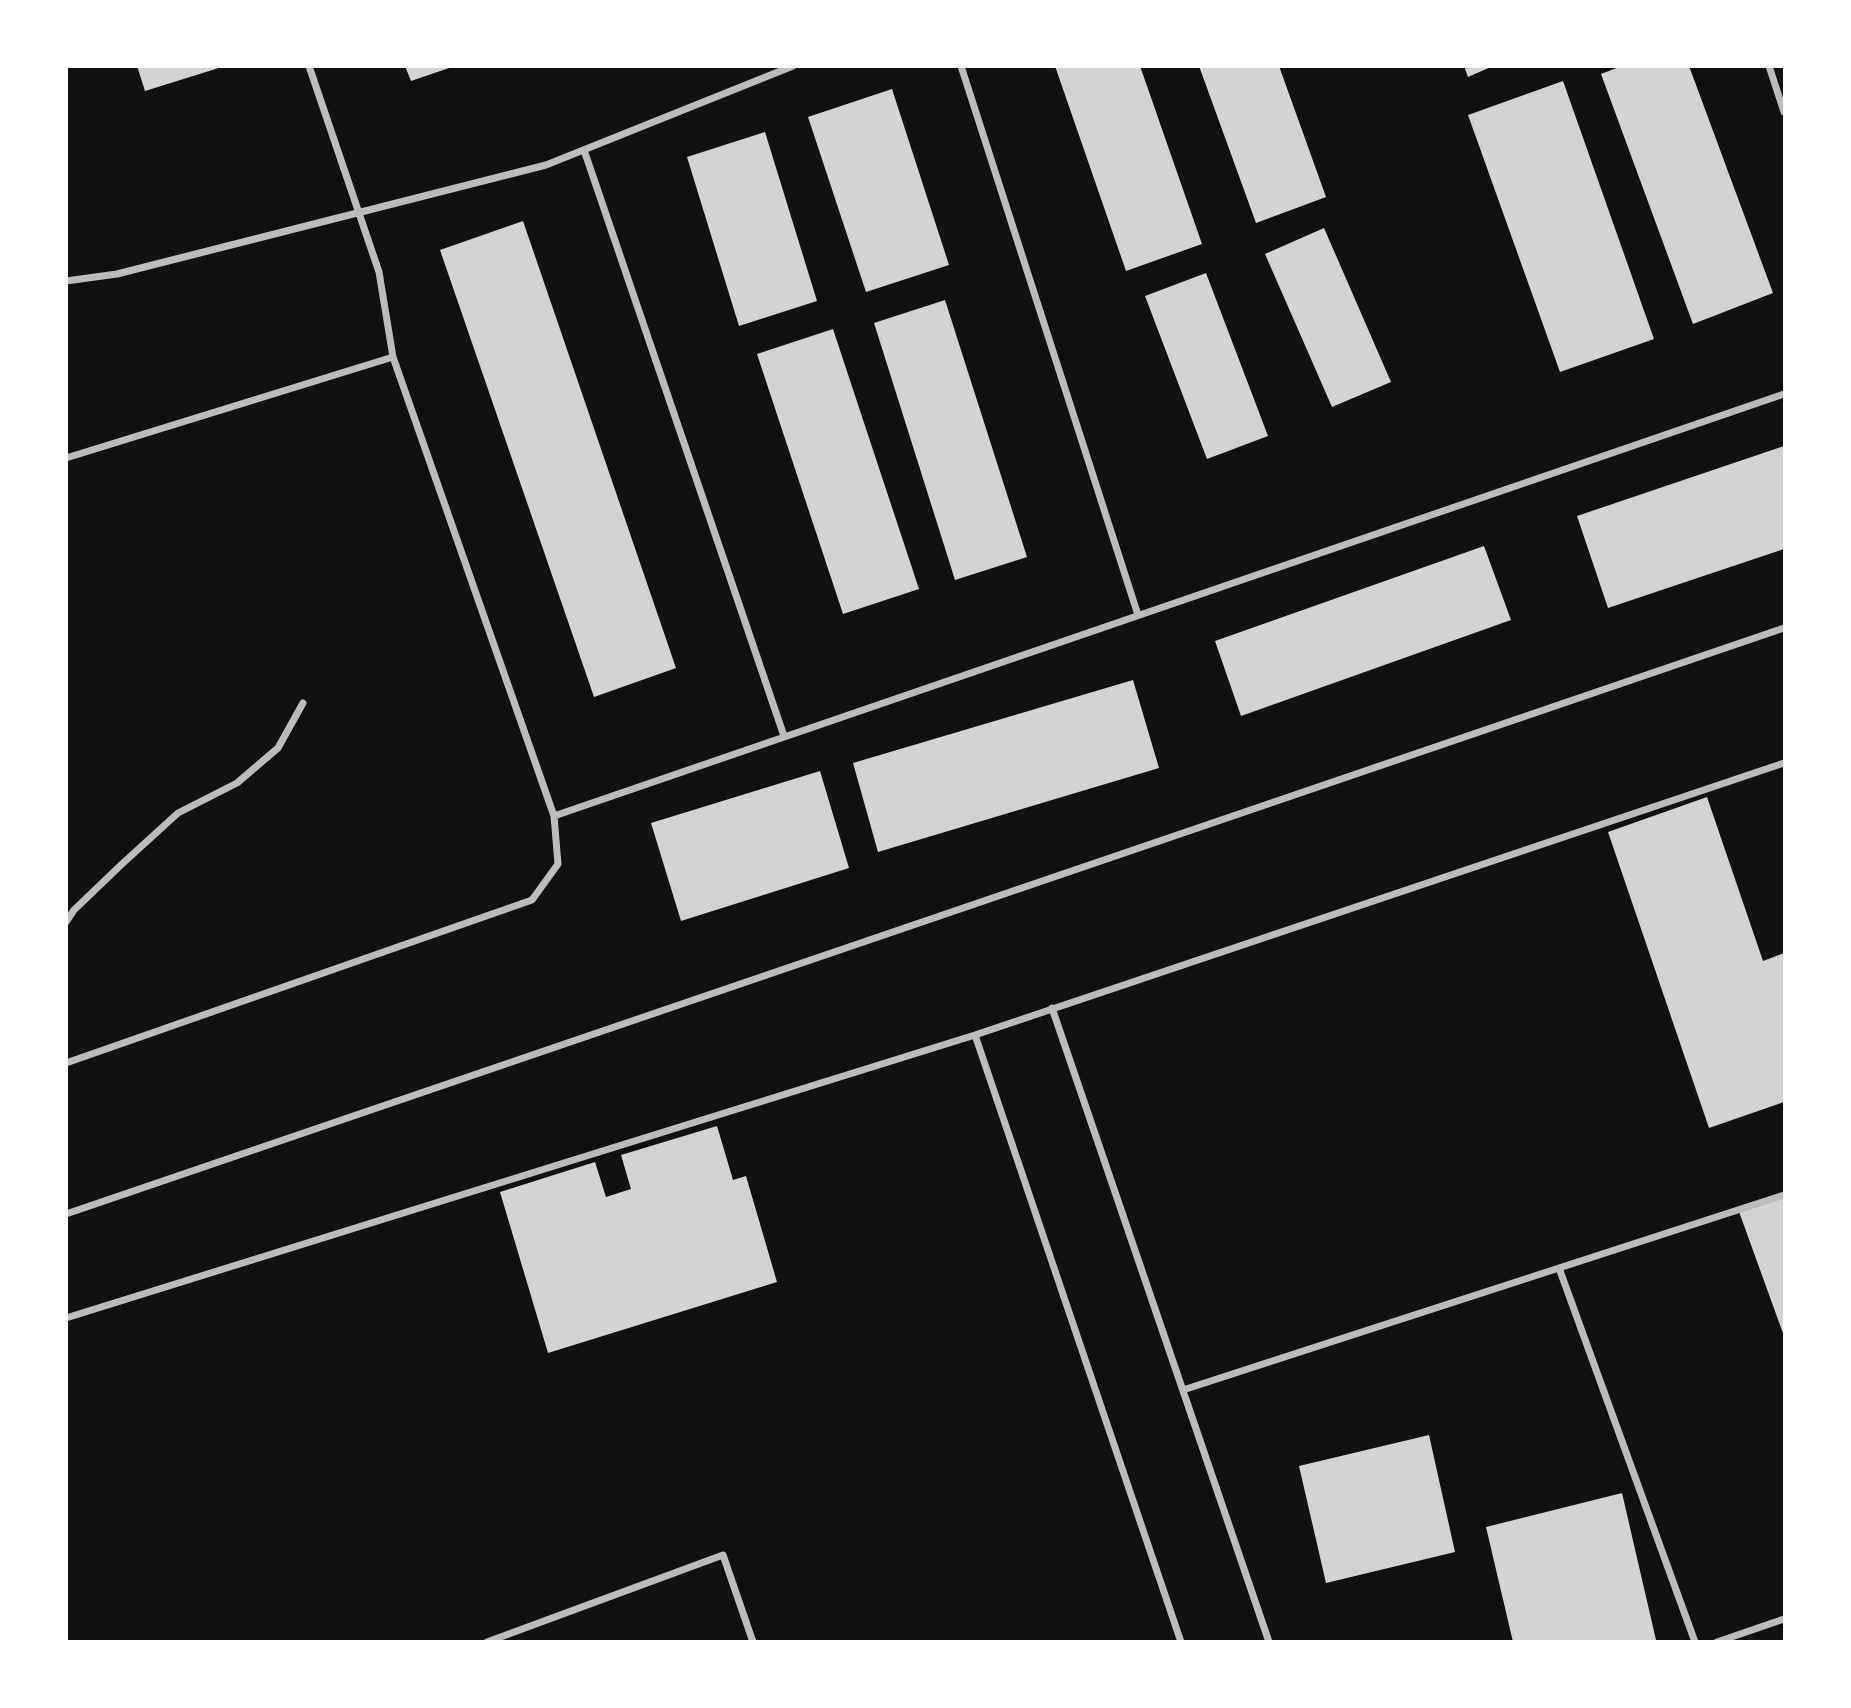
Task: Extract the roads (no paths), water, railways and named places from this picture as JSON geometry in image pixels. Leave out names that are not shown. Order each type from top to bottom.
[{"type":"street","points":[[66,1063],[532,900],[558,863],[554,816],[393,357],[379,272],[309,66]]},
{"type":"street","points":[[66,281],[117,274],[546,165],[793,66]]},
{"type":"street","points":[[961,66],[1138,615]]},
{"type":"street","points":[[1769,66],[1784,112]]},
{"type":"street","points":[[584,150],[784,736]]},
{"type":"street","points":[[66,458],[393,357]]},
{"type":"street","points":[[554,816],[1784,394]]},
{"type":"street","points":[[66,1214],[1784,628]]},
{"type":"street","points":[[66,922],[74,910],[177,813],[237,783],[278,748],[303,703]]},
{"type":"street","points":[[66,1318],[975,1035],[1784,763]]},
{"type":"street","points":[[1052,1008],[1269,1642]]},
{"type":"street","points":[[975,1035],[1181,1642]]},
{"type":"street","points":[[1183,1390],[1784,1195]]},
{"type":"street","points":[[1559,1268],[1695,1642]]},
{"type":"street","points":[[487,1642],[723,1555],[752,1642]]},
{"type":"street","points":[[1717,1642],[1784,1619]]}]
